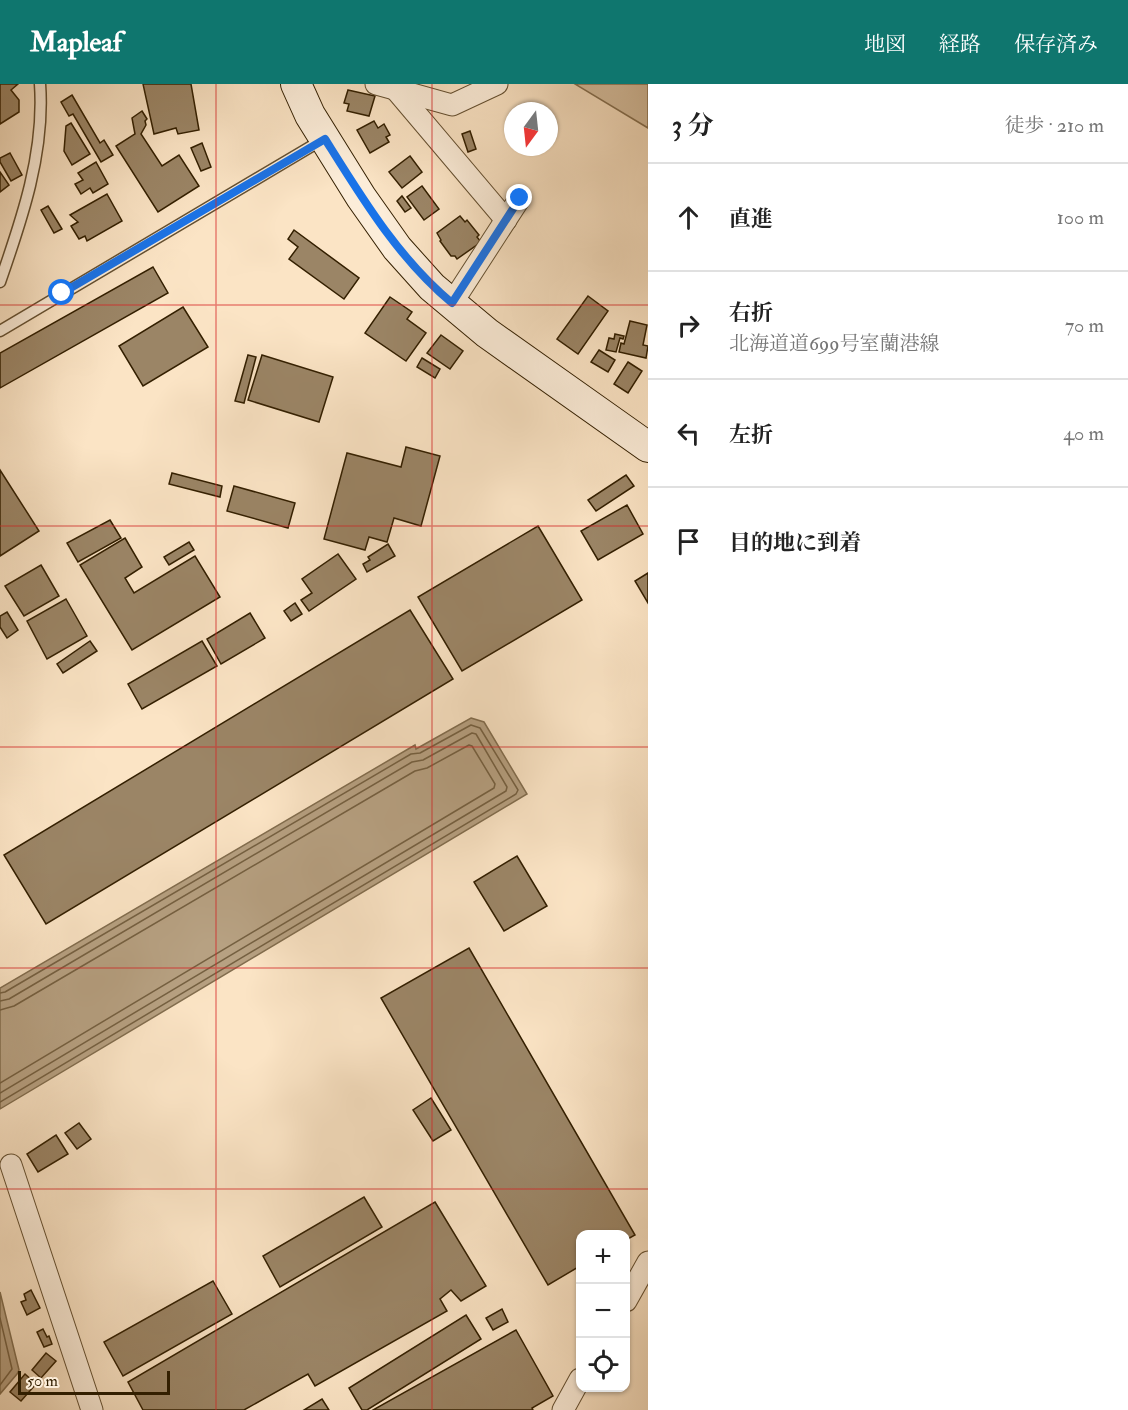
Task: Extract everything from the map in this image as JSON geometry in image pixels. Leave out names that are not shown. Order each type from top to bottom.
[{"type":"main road","points":[[296,84],[310,115],[362,197],[397,248],[432,287],[487,333],[646,442]]},
{"type":"street","points":[[386,87],[452,105],[497,84]]},
{"type":"street","points":[[386,87],[506,220]]},
{"type":"street","points":[[452,303],[520,198]]},
{"type":"street","points":[[11,1165],[92,1410]]},
{"type":"street","points":[[630,1294],[648,1262]]},
{"type":"street","points":[[563,1410],[576,1386]]},
{"type":"lane","points":[[0,282],[32,180],[40,130],[40,84]]},
{"type":"lane","points":[[0,331],[325,139]]},
{"type":"shaded area","points":[[575,84],[648,84],[648,128]]},
{"type":"water","points":[[471,718],[484,722],[527,794],[0,1109],[0,988],[415,745],[416,749]]},
{"type":"water","points":[[0,1292],[19,1370],[0,1394]]},
{"type":"building","points":[[0,84],[18,84],[11,90],[19,100],[19,112],[0,124]]},
{"type":"building","points":[[143,84],[191,84],[199,130],[178,134],[176,128],[154,134]]},
{"type":"building","points":[[348,90],[375,96],[369,116],[347,111],[349,104],[344,103]]},
{"type":"building","points":[[72,95],[100,143],[104,140],[113,155],[101,162],[73,114],[69,116],[61,102]]},
{"type":"building","points":[[142,111],[147,119],[141,134],[162,166],[179,155],[199,186],[158,212],[116,146],[135,134],[132,118]]},
{"type":"building","points":[[374,121],[378,128],[384,124],[390,135],[386,137],[389,142],[370,153],[357,130]]},
{"type":"building","points":[[71,123],[90,154],[72,165],[64,151],[66,126]]},
{"type":"building","points":[[470,131],[476,149],[468,152],[462,134]]},
{"type":"building","points":[[202,143],[211,167],[201,171],[191,148]]},
{"type":"building","points":[[10,153],[22,175],[11,181],[0,162],[0,158]]},
{"type":"building","points":[[410,156],[422,172],[402,188],[389,172]]},
{"type":"building","points":[[96,162],[108,184],[93,193],[90,188],[81,194],[75,184],[83,180],[78,173]]},
{"type":"building","points":[[0,172],[9,185],[0,192]]},
{"type":"building","points":[[422,186],[439,209],[424,220],[407,197]]},
{"type":"building","points":[[107,194],[122,221],[87,241],[85,236],[79,239],[71,226],[78,222],[70,215]]},
{"type":"building","points":[[402,196],[411,208],[405,212],[397,201]]},
{"type":"building","points":[[48,206],[62,229],[54,233],[41,210]]},
{"type":"building","points":[[460,216],[465,222],[467,220],[479,235],[477,237],[481,242],[457,259],[451,256],[437,233]]},
{"type":"building","points":[[294,230],[359,278],[344,299],[289,259],[298,247],[288,239]]},
{"type":"building","points":[[153,267],[168,293],[0,388],[0,353]]},
{"type":"building","points":[[588,296],[608,311],[578,354],[557,339]]},
{"type":"building","points":[[390,297],[412,312],[407,319],[426,333],[406,361],[365,333]]},
{"type":"building","points":[[183,307],[208,347],[143,386],[119,346]]},
{"type":"building","points":[[630,321],[647,325],[643,345],[648,346],[646,358],[619,352],[621,343],[624,344]]},
{"type":"building","points":[[615,334],[624,336],[623,339],[620,338],[616,352],[606,350],[609,338],[614,339]]},
{"type":"building","points":[[441,335],[463,351],[450,369],[427,353]]},
{"type":"building","points":[[599,350],[615,360],[608,372],[591,362]]},
{"type":"building","points":[[248,355],[256,357],[244,403],[235,401]]},
{"type":"building","points":[[262,355],[333,377],[319,422],[248,400]]},
{"type":"building","points":[[422,358],[440,369],[435,378],[417,367]]},
{"type":"building","points":[[628,362],[642,371],[628,393],[614,384]]},
{"type":"building","points":[[406,447],[440,456],[421,526],[394,518],[387,542],[369,537],[365,550],[324,539],[347,453],[401,467]]},
{"type":"building","points":[[0,470],[39,531],[0,556]]},
{"type":"building","points":[[172,473],[222,486],[220,497],[169,484]]},
{"type":"building","points":[[626,475],[634,486],[596,511],[588,500]]},
{"type":"building","points":[[234,486],[295,503],[288,528],[227,511]]},
{"type":"building","points":[[627,505],[643,534],[598,560],[581,531]]},
{"type":"building","points":[[110,520],[121,538],[78,562],[67,543]]},
{"type":"building","points":[[538,526],[582,600],[462,671],[418,597]]},
{"type":"building","points":[[125,538],[142,567],[125,578],[134,593],[195,556],[220,597],[132,650],[80,565]]},
{"type":"building","points":[[189,542],[194,550],[169,565],[164,557]]},
{"type":"building","points":[[388,544],[395,556],[367,572],[363,564],[370,560],[368,557]]},
{"type":"building","points":[[338,554],[356,579],[309,611],[301,600],[312,593],[302,579]]},
{"type":"building","points":[[41,565],[59,596],[24,616],[5,586]]},
{"type":"building","points":[[648,573],[648,603],[635,581]]},
{"type":"building","points":[[66,599],[87,636],[47,659],[27,621]]},
{"type":"building","points":[[295,603],[302,614],[291,621],[284,611]]},
{"type":"building","points":[[410,610],[453,679],[46,924],[4,855]]},
{"type":"building","points":[[7,612],[18,630],[7,638],[0,627],[0,616]]},
{"type":"building","points":[[250,613],[265,638],[221,664],[207,639]]},
{"type":"building","points":[[90,641],[97,651],[63,673],[57,664]]},
{"type":"building","points":[[202,641],[217,666],[142,709],[128,684]]},
{"type":"building","points":[[517,856],[547,906],[504,931],[474,882]]},
{"type":"building","points":[[469,948],[635,1235],[630,1238],[630,1230],[576,1230],[576,1268],[548,1285],[381,998]]},
{"type":"building","points":[[431,1098],[451,1130],[433,1141],[413,1110]]},
{"type":"building","points":[[79,1123],[91,1139],[77,1149],[65,1133]]},
{"type":"building","points":[[56,1135],[68,1154],[38,1172],[27,1154]]},
{"type":"building","points":[[364,1197],[382,1227],[280,1287],[263,1256]]},
{"type":"building","points":[[435,1202],[486,1286],[461,1301],[451,1290],[440,1299],[447,1311],[315,1386],[308,1374],[244,1410],[143,1410],[128,1382]]},
{"type":"building","points":[[213,1281],[232,1314],[123,1376],[104,1342]]},
{"type":"building","points":[[31,1290],[40,1308],[27,1315],[21,1302],[26,1300],[24,1294]]},
{"type":"building","points":[[502,1309],[508,1322],[493,1330],[486,1318]]},
{"type":"building","points":[[466,1315],[481,1339],[367,1410],[362,1410],[349,1388]]},
{"type":"building","points":[[43,1329],[52,1344],[44,1347],[37,1332]]},
{"type":"building","points":[[516,1330],[553,1396],[532,1408],[533,1410],[373,1410]]},
{"type":"building","points":[[46,1353],[56,1361],[41,1378],[32,1370]]},
{"type":"building","points":[[25,1374],[36,1384],[21,1401],[10,1392]]},
{"type":"building","points":[[322,1399],[329,1410],[304,1410]]},
{"type":"route","points":[[62,293],[325,139],[397,248],[432,287],[452,303],[520,198]]}]
